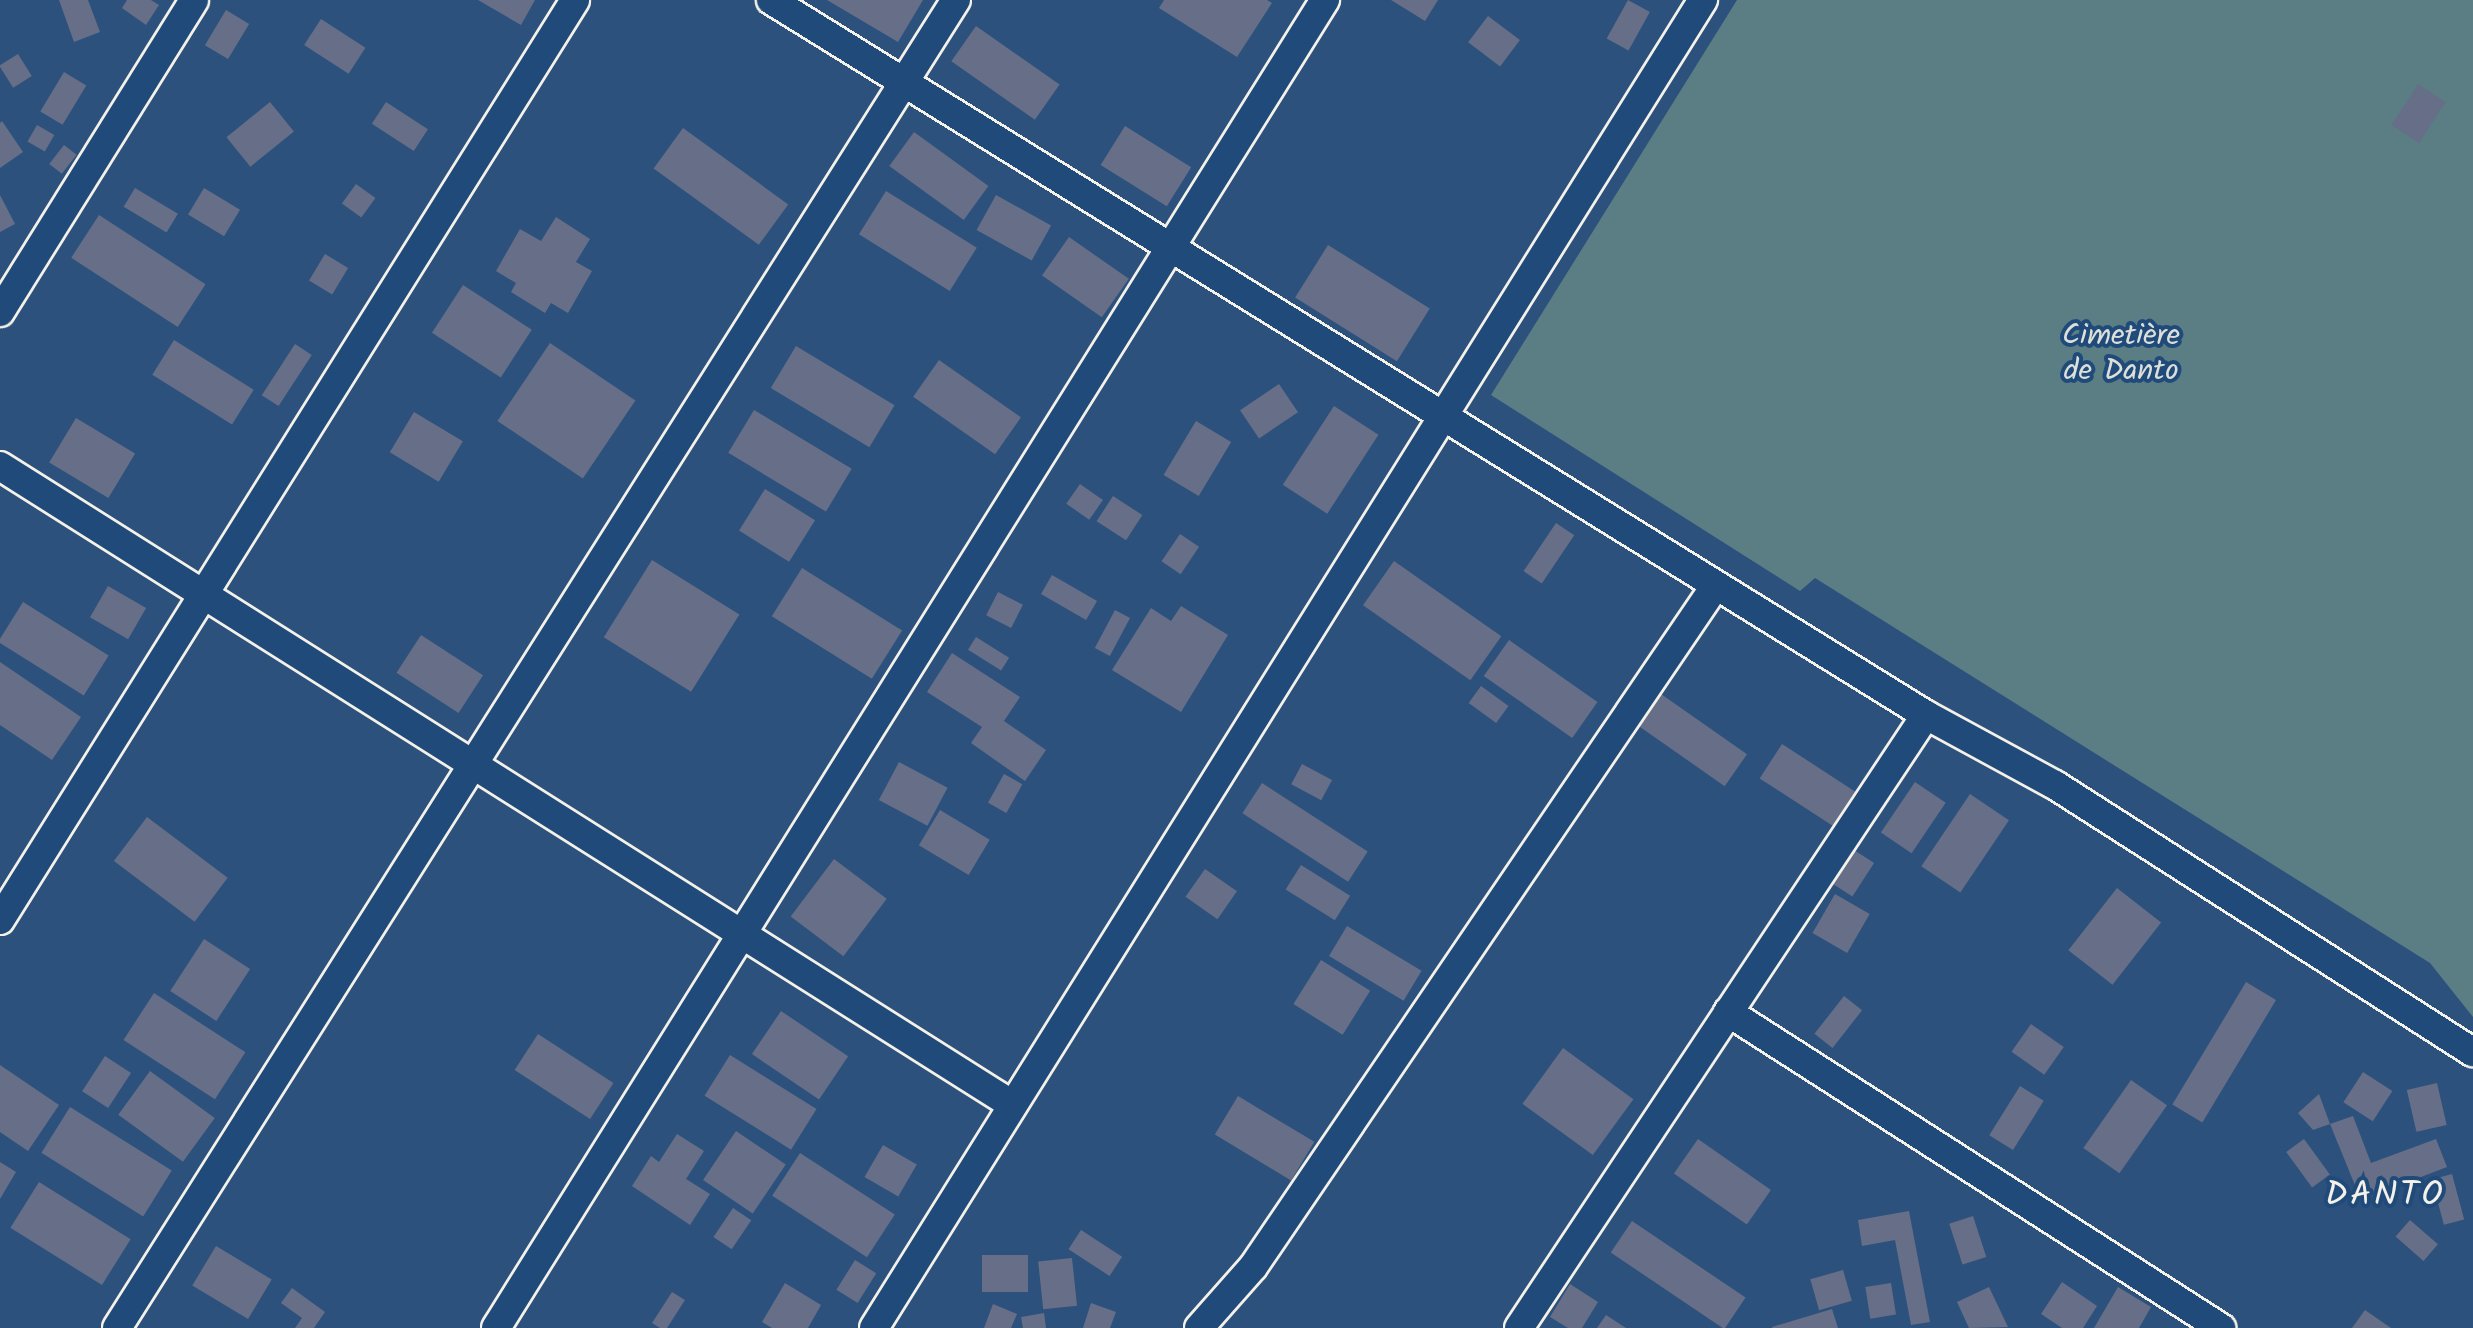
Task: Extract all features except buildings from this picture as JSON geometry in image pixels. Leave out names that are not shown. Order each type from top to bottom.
[{"type":"street","points":[[0,312],[194,0]]},
{"type":"street","points":[[0,920],[576,0]]},
{"type":"street","points":[[770,0],[1926,715],[2055,785],[2473,1052]]},
{"type":"street","points":[[117,1328],[956,0]]},
{"type":"street","points":[[496,1328],[1325,0]]},
{"type":"street","points":[[886,1324],[1011,1104],[1703,0]]},
{"type":"street","points":[[0,466],[1011,1104]]},
{"type":"street","points":[[1199,1328],[1253,1267],[1716,585]]},
{"type":"street","points":[[1519,1328],[1926,715]]},
{"type":"street","points":[[1728,1012],[2183,1318],[2221,1328]]},
{"type":"green space","name":"Cimetière de Danto","points":[[1737,0],[2473,0],[2473,1017],[2430,963],[1815,578],[1800,591],[1491,395]]},
{"type":"district","name":"DANTO","points":[[2385,1196]]}]
